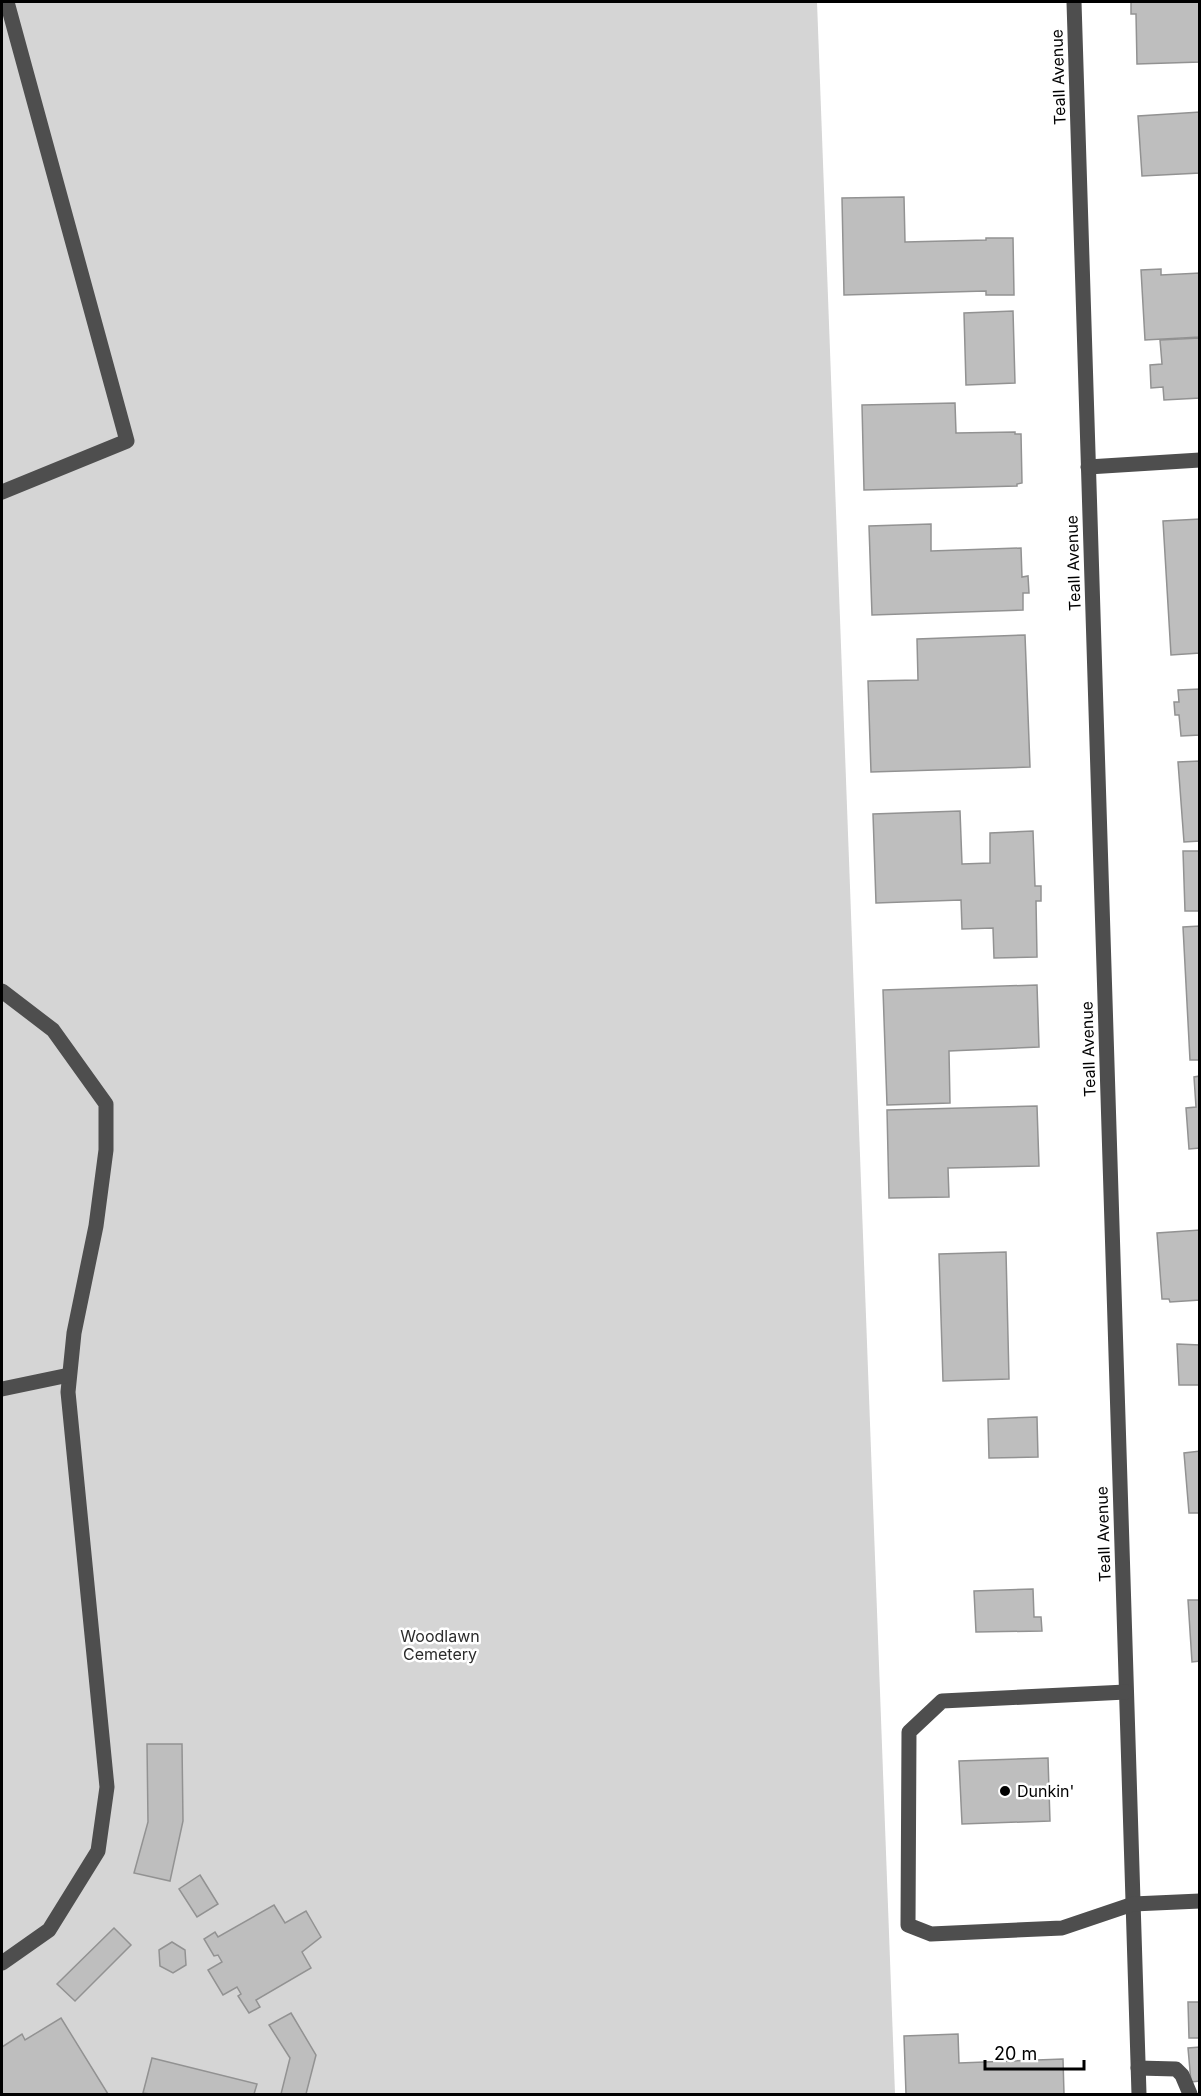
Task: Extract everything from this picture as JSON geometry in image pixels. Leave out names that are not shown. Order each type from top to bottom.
[{"type":"street","points":[[2,492],[127,441],[7,2]]},
{"type":"street","name":"Teall Avenue","points":[[1074,2],[1139,2094]]},
{"type":"street","points":[[1088,467],[1200,460]]},
{"type":"street","points":[[2,991],[52,1030],[106,1104],[106,1150],[96,1226],[74,1333],[68,1392],[107,1787],[98,1851],[49,1930],[2,1963]]},
{"type":"street","points":[[2,1389],[69,1375]]},
{"type":"street","points":[[1126,1692],[942,1701],[909,1732],[908,1925],[931,1934],[1062,1928],[1133,1904],[1200,1901]]},
{"type":"street","points":[[1138,2068],[1176,2069],[1182,2075],[1190,2094]]},
{"type":"green space","name":"Woodlawn Cemetery","points":[[2,2],[817,2],[895,2094],[2,2094]]},
{"type":"building","points":[[1131,2],[1200,2],[1200,62],[1137,64],[1136,14],[1131,14]]},
{"type":"building","points":[[1200,112],[1200,173],[1142,176],[1138,116]]},
{"type":"building","points":[[904,197],[905,242],[1013,238],[1014,295],[986,295],[986,291],[844,295],[842,198]]},
{"type":"building","points":[[1161,269],[1161,275],[1200,273],[1200,337],[1145,340],[1141,270]]},
{"type":"building","points":[[1013,311],[1015,383],[966,385],[964,313]]},
{"type":"building","points":[[1200,338],[1200,398],[1164,400],[1163,387],[1151,388],[1150,365],[1162,364],[1160,340]]},
{"type":"building","points":[[955,403],[956,433],[1015,432],[1015,434],[1021,434],[1022,483],[1017,486],[864,490],[862,405]]},
{"type":"building","points":[[1200,519],[1200,653],[1171,655],[1163,521]]},
{"type":"building","points":[[931,524],[931,551],[1021,548],[1022,577],[1028,576],[1029,593],[1023,593],[1023,610],[872,615],[869,526]]},
{"type":"building","points":[[1025,635],[1030,767],[871,772],[868,681],[918,680],[917,639]]},
{"type":"building","points":[[1200,689],[1200,735],[1181,736],[1179,715],[1175,715],[1174,702],[1179,702],[1178,690]]},
{"type":"building","points":[[1200,761],[1200,841],[1184,842],[1178,762]]},
{"type":"building","points":[[960,811],[962,864],[990,863],[990,833],[1033,831],[1035,886],[1041,886],[1041,901],[1036,901],[1037,957],[994,958],[993,928],[962,929],[961,900],[876,903],[873,814]]},
{"type":"building","points":[[1183,851],[1200,851],[1200,911],[1185,911]]},
{"type":"building","points":[[1200,926],[1200,1060],[1190,1060],[1183,927]]},
{"type":"building","points":[[1037,985],[1039,1047],[949,1051],[950,1103],[887,1105],[883,990]]},
{"type":"building","points":[[1200,1076],[1200,1148],[1189,1149],[1186,1108],[1196,1107],[1194,1077]]},
{"type":"building","points":[[1037,1106],[1039,1166],[948,1168],[949,1197],[889,1198],[887,1110]]},
{"type":"building","points":[[1200,1230],[1200,1300],[1170,1302],[1169,1299],[1162,1299],[1157,1233]]},
{"type":"building","points":[[1006,1252],[1009,1379],[943,1381],[939,1254]]},
{"type":"building","points":[[1177,1344],[1200,1345],[1200,1385],[1179,1385]]},
{"type":"building","points":[[1037,1417],[1038,1457],[989,1458],[988,1419]]},
{"type":"building","points":[[1200,1451],[1200,1513],[1189,1513],[1184,1453]]},
{"type":"building","points":[[1033,1589],[1034,1617],[1041,1617],[1042,1631],[976,1632],[974,1591]]},
{"type":"building","points":[[1188,1600],[1200,1600],[1200,1661],[1192,1662]]},
{"type":"building","points":[[147,1744],[182,1744],[183,1821],[170,1881],[134,1873],[148,1822]]},
{"type":"building","name":"Dunkin'","points":[[1048,1758],[1050,1821],[962,1824],[959,1761]]},
{"type":"building","points":[[200,1875],[218,1904],[197,1917],[179,1889]]},
{"type":"building","points":[[274,1905],[285,1923],[306,1911],[321,1937],[302,1952],[311,1968],[256,2000],[260,2007],[249,2013],[238,1996],[241,1994],[237,1987],[223,1995],[208,1970],[222,1962],[218,1955],[214,1956],[204,1939],[215,1932],[218,1937]]},
{"type":"building","points":[[114,1928],[131,1945],[75,2001],[57,1984]]},
{"type":"building","points":[[172,1942],[185,1950],[186,1965],[173,1973],[160,1966],[159,1950]]},
{"type":"building","points":[[1188,2002],[1200,2002],[1200,2038],[1189,2038]]},
{"type":"building","points":[[291,2013],[316,2055],[306,2094],[281,2094],[290,2058],[269,2025]]},
{"type":"building","points":[[61,2018],[108,2094],[2,2094],[2,2047],[22,2034],[25,2040]]},
{"type":"building","points":[[958,2034],[959,2063],[1063,2059],[1064,2094],[906,2094],[904,2036]]},
{"type":"building","points":[[1200,2047],[1200,2081],[1191,2082],[1188,2048]]},
{"type":"building","points":[[152,2058],[257,2084],[254,2094],[143,2093]]},
{"type":"place","name":"Dunkin'","points":[[1005,1791]]}]
